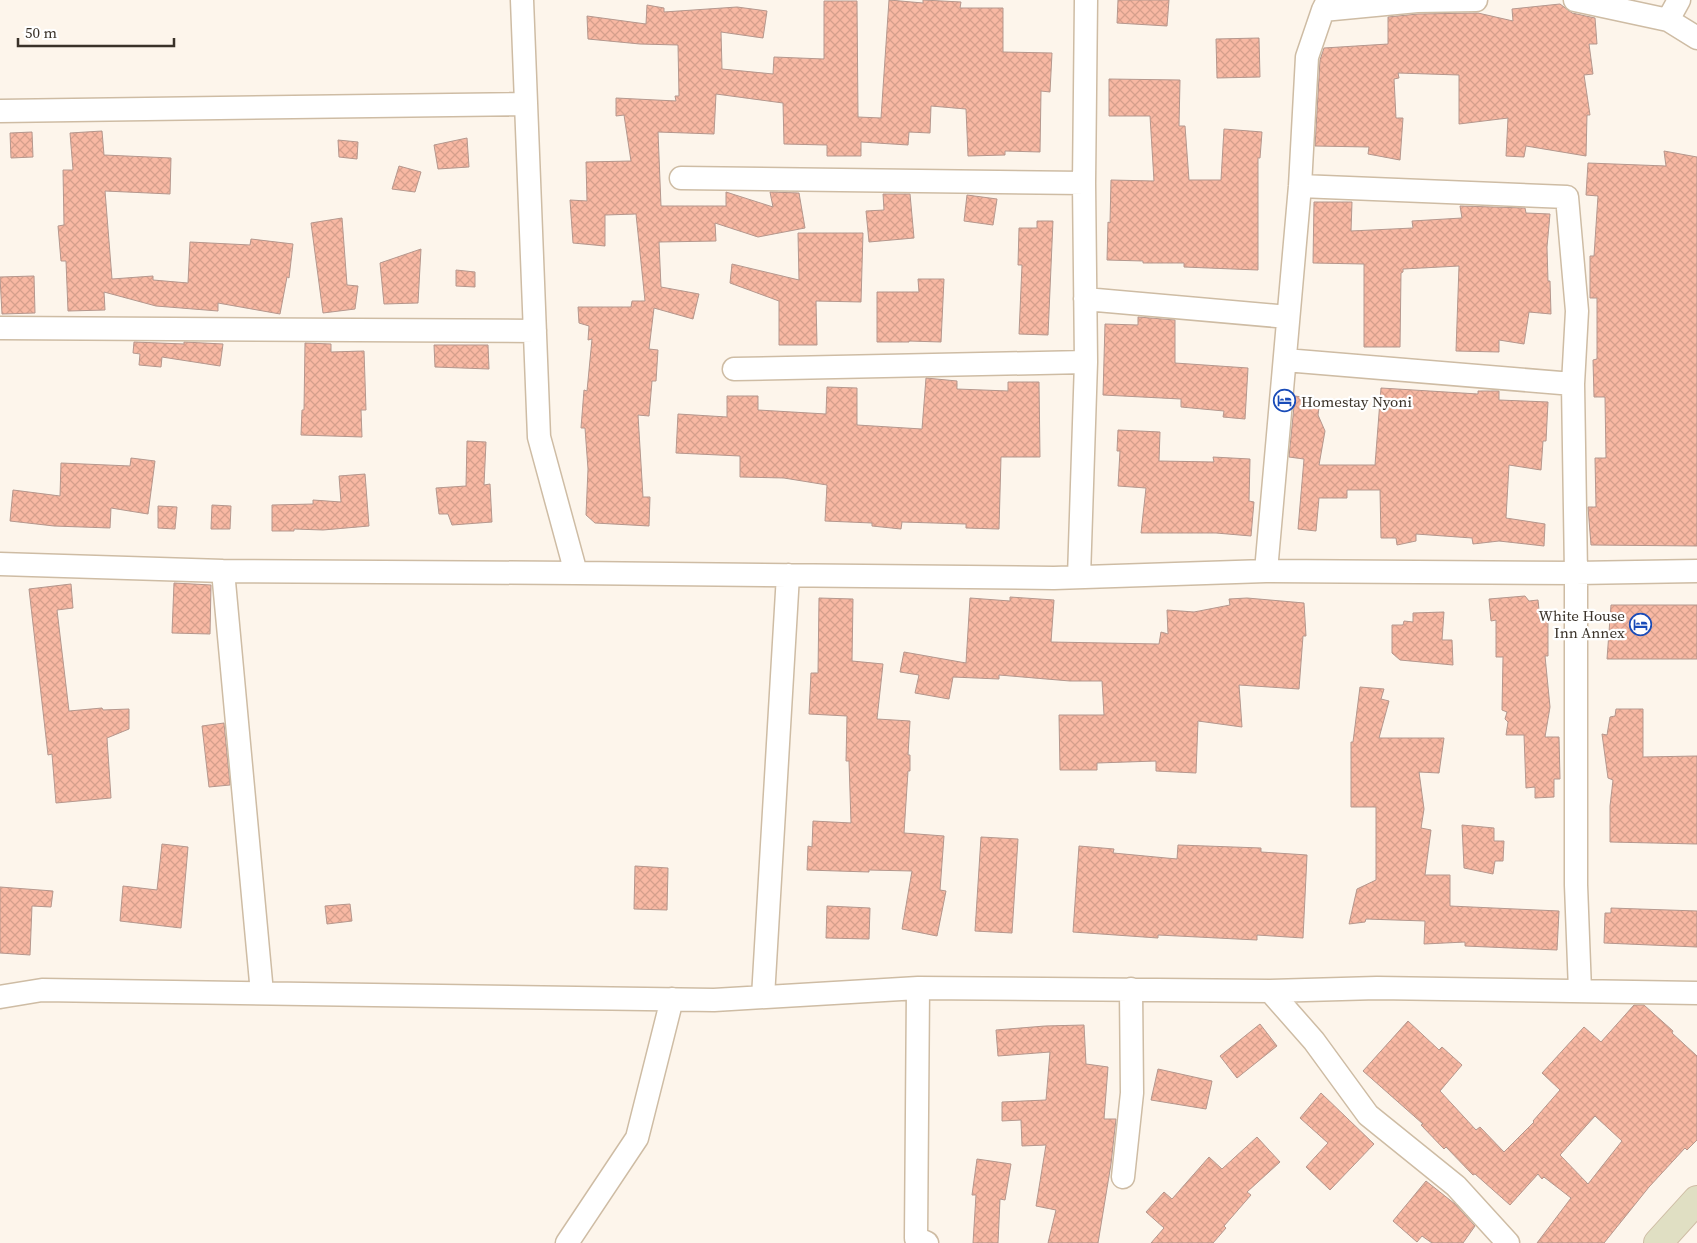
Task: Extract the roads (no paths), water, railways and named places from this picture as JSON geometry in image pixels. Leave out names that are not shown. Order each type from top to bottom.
[{"type":"street","points":[[522,0],[539,437],[576,573]]},
{"type":"street","points":[[1078,577],[1086,362],[1084,184],[1086,0]]},
{"type":"street","points":[[1266,571],[1300,186],[1308,57],[1325,5],[1476,0]]},
{"type":"street","points":[[1576,0],[1664,10],[1697,38]]},
{"type":"street","points":[[1664,10],[1679,0]]},
{"type":"street","points":[[0,111],[526,104]]},
{"type":"street","points":[[681,178],[1084,184]]},
{"type":"street","points":[[1300,186],[1567,197],[1577,312],[1574,384],[1576,885],[1580,991]]},
{"type":"street","points":[[1085,299],[1288,317]]},
{"type":"street","points":[[0,328],[535,331]]},
{"type":"street","points":[[1285,360],[1574,384]]},
{"type":"street","points":[[734,370],[1086,362]]},
{"type":"street","points":[[0,564],[223,571],[1078,577],[1266,571],[1576,573],[1697,571]]},
{"type":"street","points":[[223,571],[262,993]]},
{"type":"street","points":[[762,997],[788,575]]},
{"type":"street","points":[[0,997],[42,990],[714,1000],[918,988],[1270,991],[1377,988],[1697,993]]},
{"type":"street","points":[[918,988],[916,1238],[927,1243]]},
{"type":"street","points":[[1123,1177],[1132,1093],[1131,989]]},
{"type":"street","points":[[1270,991],[1314,1041],[1368,1115],[1456,1186],[1508,1243]]},
{"type":"street","points":[[567,1243],[637,1138],[672,999]]},
{"type":"street","points":[[1658,1243],[1697,1200]]},
{"type":"place","name":"Homestay Nyoni","points":[[1285,401]]},
{"type":"place","name":"White House Inn Annex","points":[[1641,624]]}]
